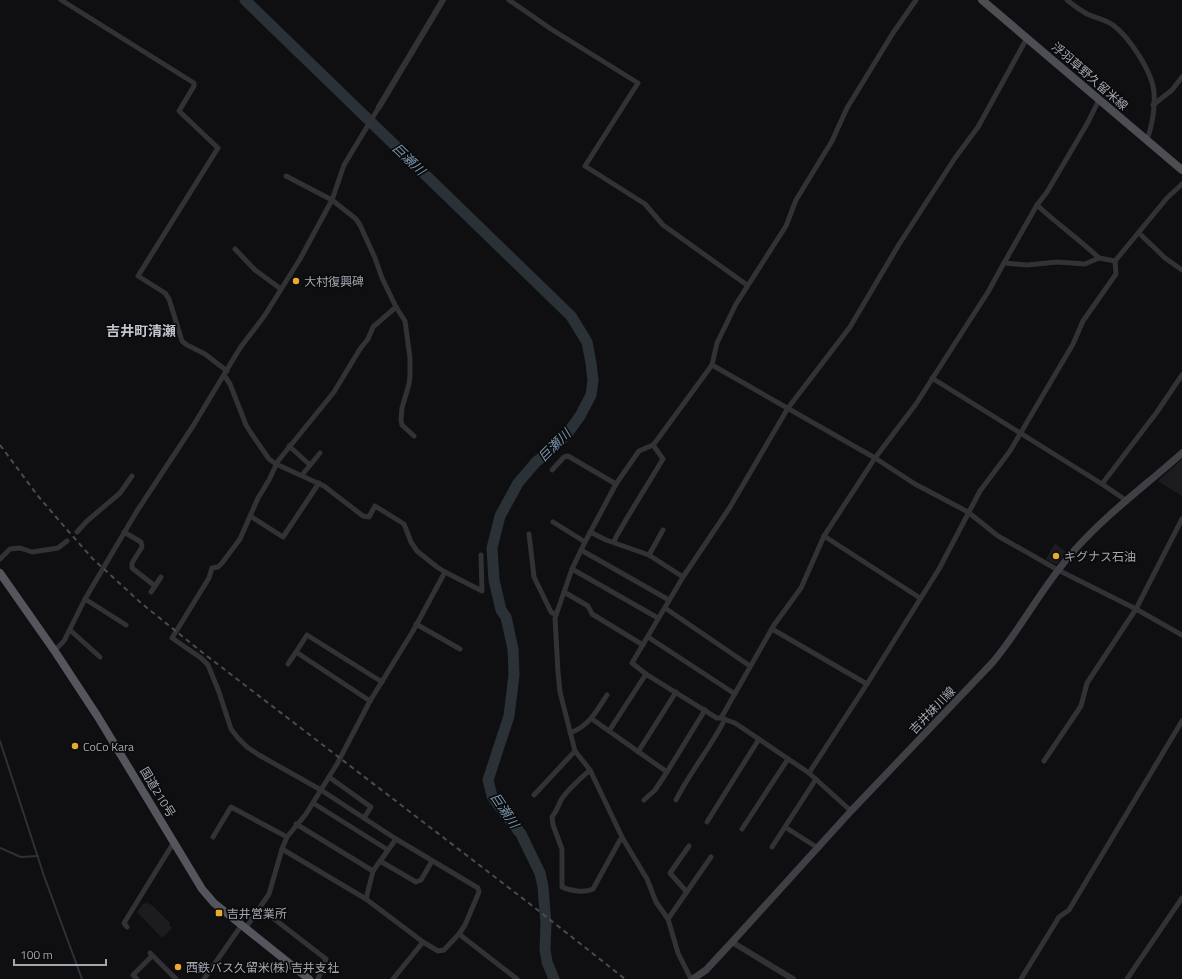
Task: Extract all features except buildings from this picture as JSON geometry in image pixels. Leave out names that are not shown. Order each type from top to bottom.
[{"type":"highway","name":"国道210号","points":[[0,573],[55,650],[98,717],[202,889],[214,903],[309,979]]},
{"type":"main road","name":"浮羽草野久留米線","points":[[982,0],[1182,170]]},
{"type":"main road","name":"吉井妹川線","points":[[692,979],[706,970],[851,811],[993,662],[1007,645],[1072,552],[1094,530],[1182,453]]},
{"type":"street","points":[[61,0],[194,83],[194,86],[179,110],[218,148],[138,276],[165,293],[169,299],[182,341],[205,354],[225,373],[246,425],[274,463],[319,484],[363,516],[368,517],[375,506],[404,524],[411,542],[417,551],[437,567],[482,592],[482,554]]},
{"type":"street","points":[[55,650],[64,641],[85,599],[124,532],[240,348],[265,315],[300,259],[332,200],[344,165],[378,106],[443,0]]},
{"type":"street","points":[[509,0],[548,27],[638,83],[585,166],[645,204],[663,225],[747,285]]},
{"type":"street","points":[[692,979],[678,953],[668,920],[656,902],[647,879],[623,839],[590,770],[575,751],[560,692],[556,615],[572,569],[616,484],[639,451],[653,445],[712,365],[717,343],[736,304],[786,226],[796,200],[832,141],[846,108],[893,33],[916,0]]},
{"type":"street","points":[[1067,0],[1086,13],[1112,24],[1134,48],[1148,73],[1154,92],[1154,105],[1147,140]]},
{"type":"street","points":[[851,811],[809,773],[759,739],[735,723],[723,718],[717,718],[632,664],[669,600],[730,508],[788,408],[850,327],[906,233],[954,158],[978,127],[1027,38]]},
{"type":"street","points":[[1154,105],[1172,90],[1182,77]]},
{"type":"street","points":[[676,800],[716,738],[723,718],[750,666],[772,629],[801,588],[824,536],[875,458],[916,404],[988,292],[1099,100]]},
{"type":"street","points":[[286,176],[332,200],[356,219],[360,225],[396,308],[405,321],[410,358],[410,384],[402,408],[401,420],[402,425],[414,436]]},
{"type":"street","points":[[809,773],[939,569],[980,490],[1010,451],[1021,433],[1073,344],[1083,321],[1116,274],[1115,261],[1167,198],[1182,184]]},
{"type":"street","points":[[1037,205],[1058,225],[1081,241],[1099,258],[1115,261]]},
{"type":"street","points":[[1139,233],[1165,258],[1182,270]]},
{"type":"street","points":[[235,249],[255,270],[281,289]]},
{"type":"street","points":[[1004,263],[1027,265],[1057,262],[1085,264],[1099,258]]},
{"type":"street","points":[[282,849],[366,899],[423,942],[438,951],[444,950],[459,934],[465,925],[479,892],[478,888],[396,839],[321,790],[259,755],[238,738],[231,729],[219,692],[208,665],[201,658],[172,638],[209,578],[212,568],[218,567],[222,563],[240,539],[250,516],[270,480],[274,463],[290,446],[334,392],[368,338],[373,327],[396,308]]},
{"type":"street","points":[[712,365],[875,458],[915,484],[968,512],[998,536],[1058,570],[1136,609],[1182,635]]},
{"type":"street","points":[[1102,484],[1157,412],[1182,375]]},
{"type":"street","points":[[932,378],[1127,501]]},
{"type":"street","points":[[614,542],[623,524],[663,459],[653,445]]},
{"type":"street","points":[[290,446],[310,465]]},
{"type":"street","points":[[302,475],[320,453]]},
{"type":"street","points":[[552,470],[564,457],[568,456],[616,484]]},
{"type":"street","points":[[76,532],[120,493],[132,476]]},
{"type":"street","points":[[250,516],[283,537],[319,484]]},
{"type":"street","points":[[1044,761],[1081,706],[1087,683],[1136,609],[1182,519]]},
{"type":"street","points":[[553,522],[585,542]]},
{"type":"street","points":[[649,555],[663,530]]},
{"type":"street","points":[[124,532],[141,542],[142,547],[132,563],[132,568],[155,586]]},
{"type":"street","points":[[590,532],[649,555],[683,578]]},
{"type":"street","points":[[529,534],[534,577],[551,612],[556,615]]},
{"type":"street","points":[[824,536],[920,598]]},
{"type":"street","points":[[0,559],[10,549],[20,548],[32,552],[58,548],[67,540]]},
{"type":"street","points":[[581,550],[669,600]]},
{"type":"street","points":[[572,569],[658,618]]},
{"type":"street","points":[[204,979],[243,927],[260,908],[269,894],[287,837],[296,824],[306,814],[329,777],[370,701],[445,572]]},
{"type":"street","points":[[151,592],[161,577]]},
{"type":"street","points":[[564,592],[588,606],[592,614],[643,645]]},
{"type":"street","points":[[85,599],[126,625]]},
{"type":"street","points":[[665,608],[750,666]]},
{"type":"street","points":[[416,624],[460,649]]},
{"type":"street","points":[[772,629],[867,684]]},
{"type":"street","points":[[70,630],[100,657]]},
{"type":"street","points":[[288,664],[307,635],[382,682]]},
{"type":"street","points":[[648,637],[735,694]]},
{"type":"street","points":[[296,652],[370,701]]},
{"type":"street","points":[[609,731],[646,674]]},
{"type":"street","points":[[638,752],[676,692]]},
{"type":"street","points":[[570,733],[577,730],[592,719],[606,695]]},
{"type":"street","points":[[644,800],[655,790],[705,710]]},
{"type":"street","points":[[592,719],[667,772]]},
{"type":"street","points":[[1021,979],[1059,917],[1069,910],[1182,721]]},
{"type":"street","points":[[707,822],[759,739]]},
{"type":"street","points":[[534,795],[575,751]]},
{"type":"street","points":[[742,829],[788,759]]},
{"type":"street","points":[[590,770],[567,792],[557,811],[552,817],[553,825],[562,849],[562,887],[566,889],[588,891],[593,888],[620,840],[623,839]]},
{"type":"street","points":[[329,777],[371,807],[364,818]]},
{"type":"street","points":[[772,847],[816,779]]},
{"type":"street","points":[[313,803],[388,850]]},
{"type":"street","points":[[213,837],[231,807],[287,837]]},
{"type":"street","points":[[296,824],[373,871]]},
{"type":"street","points":[[785,827],[818,848]]},
{"type":"street","points":[[366,899],[373,871],[396,839]]},
{"type":"street","points":[[127,927],[124,923],[174,842]]},
{"type":"street","points":[[686,891],[670,873],[689,846]]},
{"type":"street","points":[[668,920],[686,891],[711,856]]},
{"type":"street","points":[[380,861],[416,882],[420,880],[432,861]]},
{"type":"street","points":[[1127,979],[1182,898]]},
{"type":"street","points":[[260,908],[326,959],[318,979]]},
{"type":"street","points":[[459,934],[517,979]]},
{"type":"street","points":[[393,979],[423,942]]},
{"type":"street","points":[[732,942],[793,979]]},
{"type":"street","points":[[137,979],[133,974],[151,954],[172,978]]},
{"type":"shaded area","points":[[1182,459],[1182,496],[1158,481]]},
{"type":"shaded area","name":"キグナス石油","points":[[1055,543],[1066,552],[1057,564],[1046,559]]},
{"type":"shaded area","points":[[147,902],[150,905],[151,904],[170,923],[169,925],[172,928],[162,938],[137,912],[144,903],[145,904]]},
{"type":"waterway","name":"巨瀬川","points":[[245,0],[571,316],[587,342],[593,380],[591,395],[580,416],[567,434],[536,462],[518,483],[500,516],[492,548],[494,580],[501,610],[506,617],[513,649],[514,675],[509,716],[488,780],[492,796],[521,834],[540,873],[543,887],[546,924],[545,949],[547,962],[554,979]]},
{"type":"waterway","points":[[0,741],[44,876],[82,979]]},
{"type":"waterway","points":[[0,848],[21,857],[38,856]]},
{"type":"railway","points":[[0,445],[38,496],[93,559],[141,603],[203,653],[530,904],[625,979]]},
{"type":"place","name":"大村復興碑","points":[[296,281]]},
{"type":"place","name":"キグナス石油","points":[[1056,556]]},
{"type":"place","name":"CoCo Kara","points":[[75,746]]},
{"type":"place","name":"吉井営業所","points":[[219,913]]},
{"type":"place","name":"西鉄バス久留米(株) 吉井支社","points":[[178,967]]},
{"type":"district","name":"吉井町清瀬","points":[[141,330]]}]
